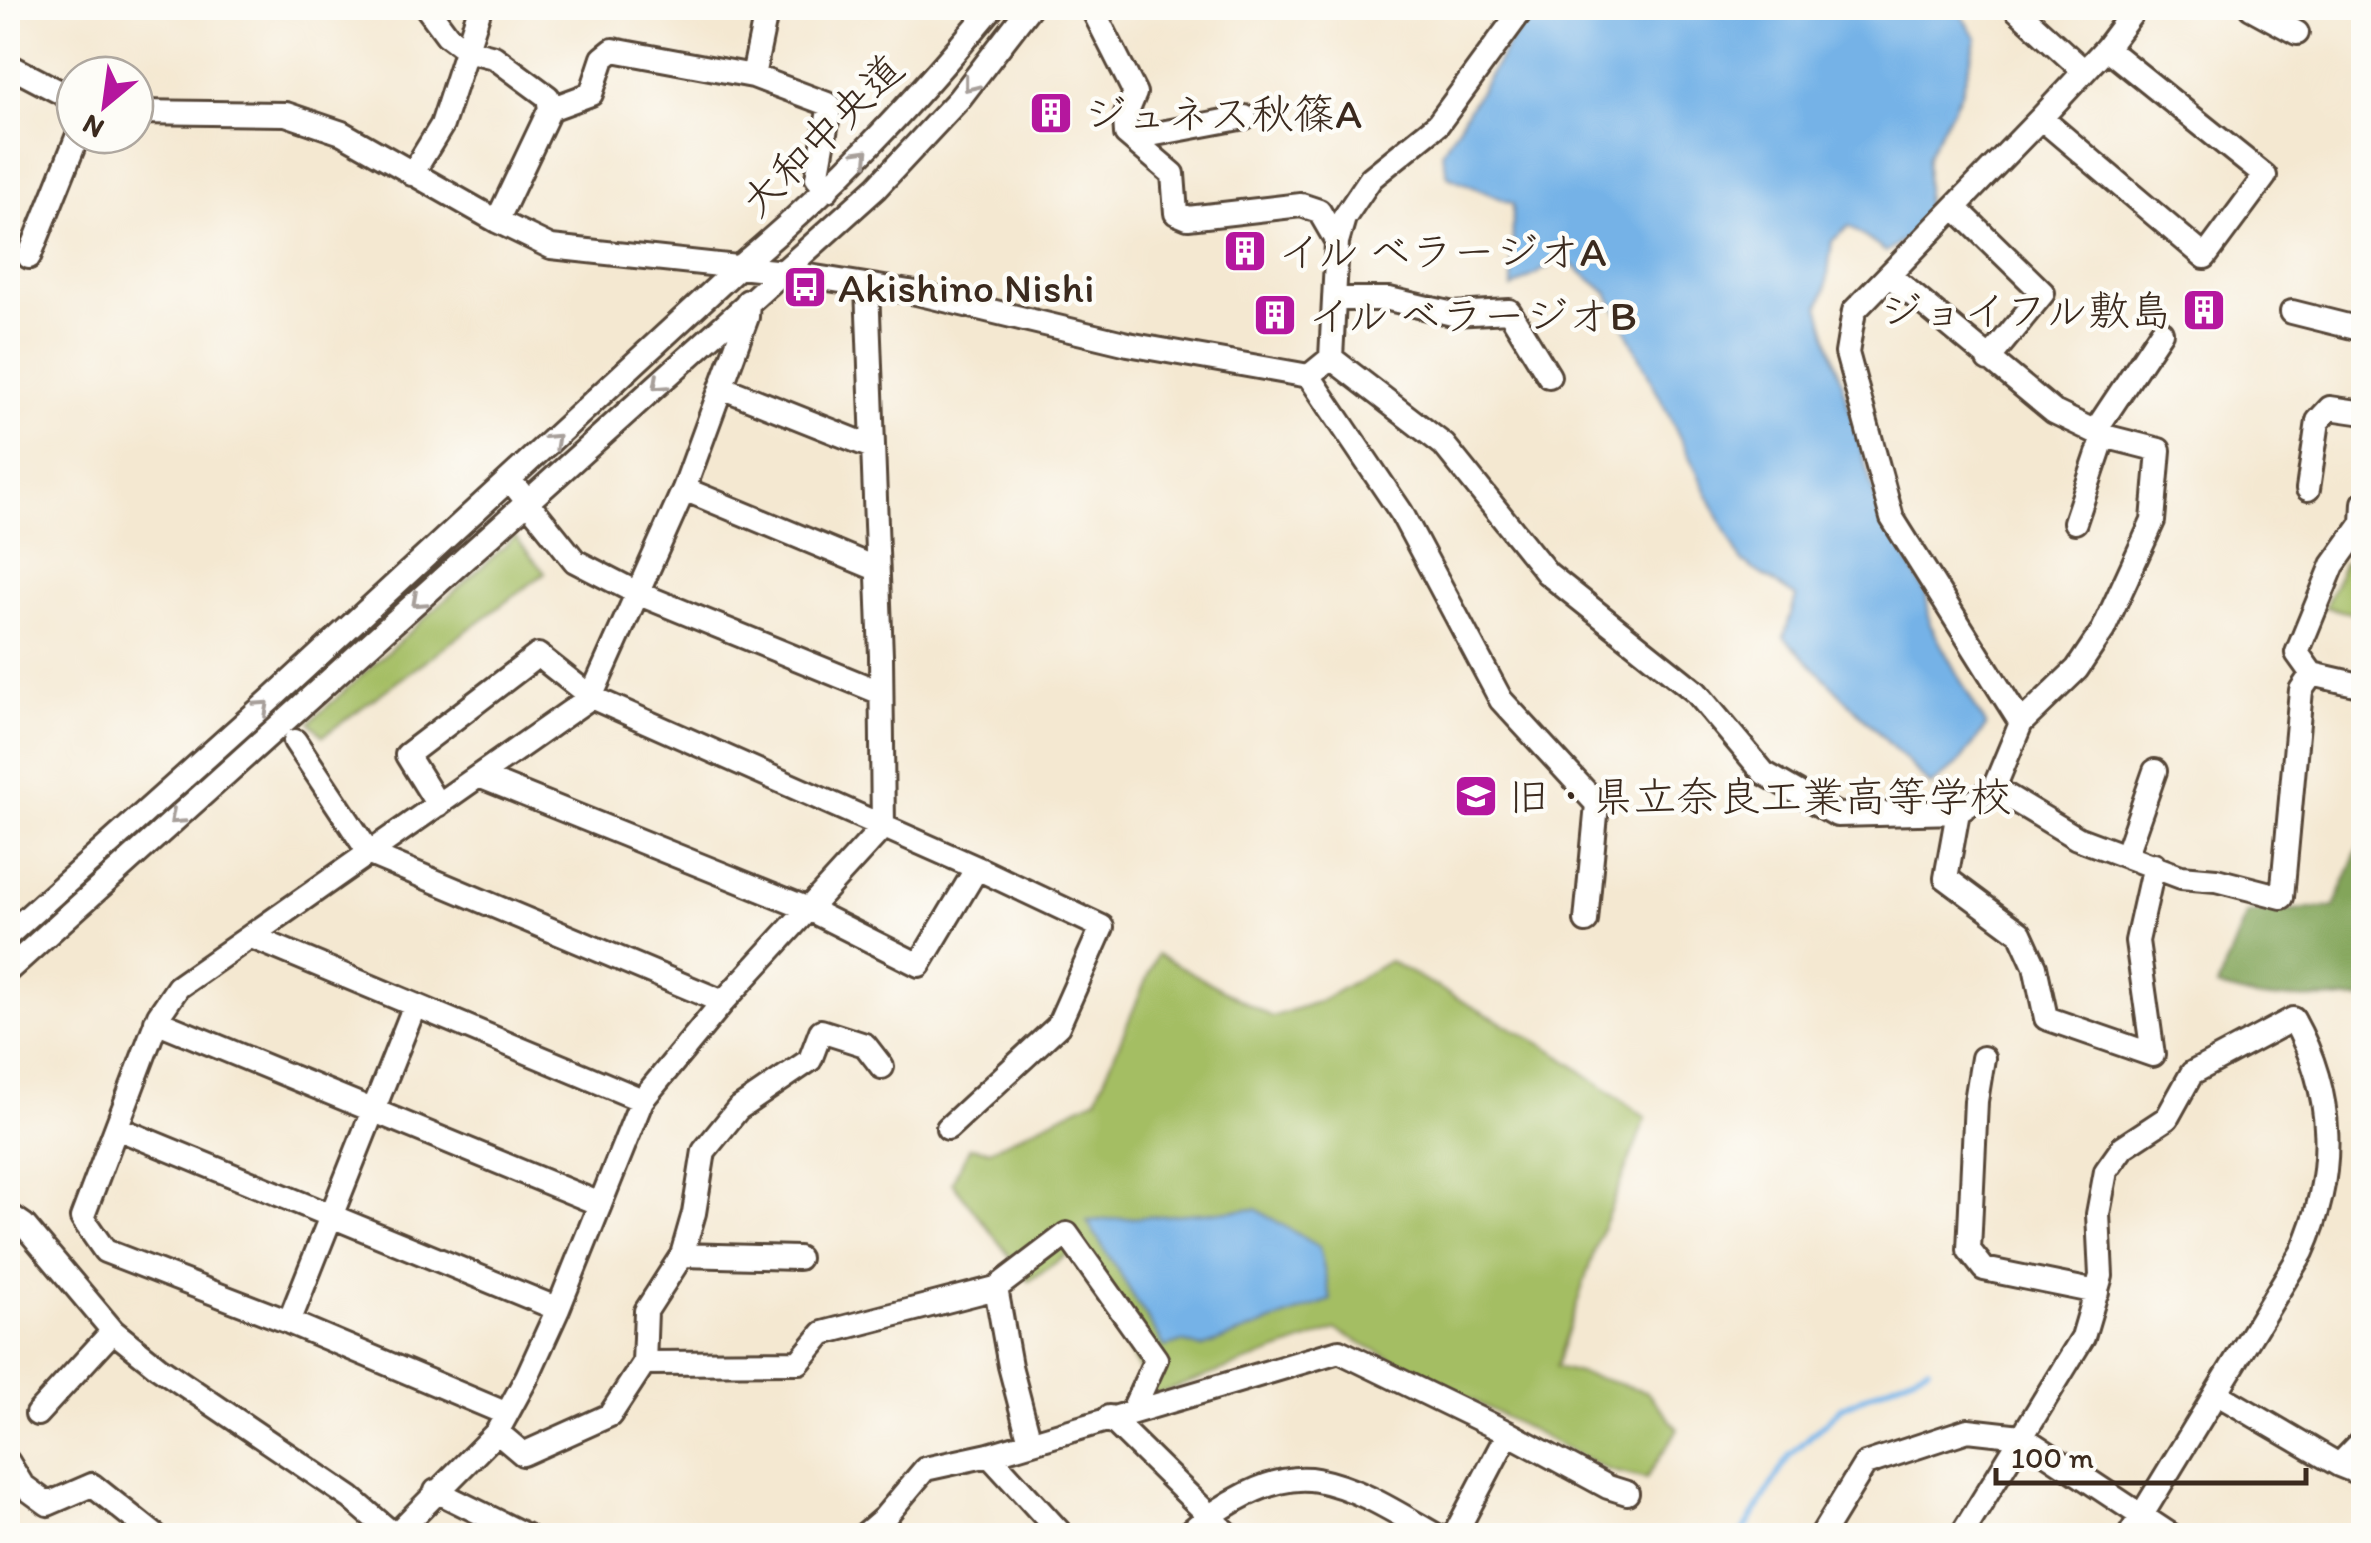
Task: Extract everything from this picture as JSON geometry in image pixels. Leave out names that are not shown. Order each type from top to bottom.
[{"type":"street","points":[[427,8],[447,35],[467,50],[494,58],[548,97],[550,110],[498,221]]},
{"type":"street","points":[[412,174],[442,126],[480,8]]},
{"type":"street","points":[[753,76],[766,8]]},
{"type":"street","name":"大和中央道","points":[[8,935],[828,190],[921,93],[992,8]]},
{"type":"street","name":"大和中央道","points":[[8,970],[876,188],[936,124],[1029,8]]},
{"type":"street","points":[[1092,8],[1135,93],[1124,117],[1126,134],[1174,174],[1176,213],[1188,218],[1301,206],[1319,210],[1338,242]]},
{"type":"street","points":[[1309,376],[1332,358],[1338,242],[1344,218],[1371,178],[1438,124],[1523,8]]},
{"type":"street","points":[[2251,8],[2297,34]]},
{"type":"street","points":[[2021,723],[1892,518],[1847,353],[1854,312],[2106,48],[2130,9]]},
{"type":"street","points":[[2017,10],[2084,72]]},
{"type":"street","points":[[2041,118],[2205,256],[2264,176],[2106,48]]},
{"type":"street","points":[[550,110],[591,94],[604,58],[613,50],[753,76],[830,106],[816,178],[828,190]]},
{"type":"street","points":[[8,65],[55,90]]},
{"type":"street","points":[[155,112],[286,114],[342,132],[498,221],[551,246],[784,272],[916,293],[1128,344],[1309,376],[1402,512],[1501,700],[1597,804],[1586,921]]},
{"type":"street","points":[[1142,146],[1150,135],[1245,117]]},
{"type":"street","points":[[29,257],[70,155]]},
{"type":"street","points":[[1955,207],[2044,293],[1988,360]]},
{"type":"street","points":[[1332,358],[1444,445],[1547,573],[1696,692],[1764,773],[1838,816],[1958,812],[1994,788],[2021,723],[2076,669],[2102,630],[2153,521],[2159,450],[2099,434],[2054,412],[1888,275]]},
{"type":"street","points":[[8,1214],[24,1225],[113,1330],[158,1367],[352,1498],[394,1535],[502,1423],[558,1310],[642,1100],[723,1002],[883,826],[867,287]]},
{"type":"street","points":[[1336,299],[1389,299],[1453,314],[1508,312],[1549,376]]},
{"type":"street","points":[[748,301],[747,316],[684,488],[591,697],[178,987],[156,1021],[82,1218],[105,1251],[288,1322],[502,1423],[523,1454],[610,1415],[644,1364],[646,1312],[682,1256],[704,1151],[738,1109],[810,1060],[821,1032],[865,1046],[882,1067]]},
{"type":"street","points":[[2292,312],[2364,330]]},
{"type":"street","points":[[2075,522],[2099,434],[2161,332]]},
{"type":"street","points":[[703,344],[723,344],[732,358]]},
{"type":"street","points":[[721,388],[872,448]]},
{"type":"street","points":[[2308,489],[2318,420],[2330,408],[2364,412]]},
{"type":"street","points":[[510,480],[575,561],[637,593],[879,692]]},
{"type":"street","points":[[684,488],[877,568]]},
{"type":"street","points":[[2364,504],[2363,524],[2334,565],[2297,653],[2312,674],[2364,686]]},
{"type":"street","points":[[438,805],[407,756],[538,655],[591,697],[977,868],[1102,928],[1058,1026],[948,1128]]},
{"type":"street","points":[[1994,788],[2078,838],[2181,877],[2216,880],[2282,897],[2301,690],[2312,674]]},
{"type":"street","points":[[296,741],[370,854],[723,1002]]},
{"type":"street","points":[[2126,854],[2155,771]]},
{"type":"street","points":[[478,776],[806,908],[920,965],[977,868]]},
{"type":"street","points":[[1958,812],[1946,878],[2020,932],[2035,966],[2046,1018],[2153,1055],[2137,941],[2154,865]]},
{"type":"street","points":[[252,937],[642,1100]]},
{"type":"street","points":[[288,1322],[415,1004]]},
{"type":"street","points":[[1961,1536],[2083,1337],[2101,1276],[2098,1214],[2106,1171],[2123,1147],[2167,1118],[2192,1073],[2293,1020],[2325,1101],[2328,1130],[2324,1192],[2315,1223],[2302,1252],[2136,1526]]},
{"type":"street","points":[[156,1021],[600,1204]]},
{"type":"street","points":[[1983,1058],[1976,1102],[1970,1250],[1984,1269],[2097,1292]]},
{"type":"street","points":[[117,1128],[558,1310]]},
{"type":"street","points":[[644,1364],[800,1362],[823,1333],[996,1288],[1067,1234],[1156,1359],[1133,1410]]},
{"type":"street","points":[[682,1256],[798,1258]]},
{"type":"street","points":[[996,1288],[1010,1366],[1030,1442]]},
{"type":"street","points":[[37,1414],[113,1330]]},
{"type":"street","points":[[863,1536],[884,1518],[925,1469],[989,1455],[1339,1351],[1508,1433],[1608,1487],[1627,1492]]},
{"type":"street","points":[[2216,1394],[2364,1475]]},
{"type":"street","points":[[1110,1417],[1230,1536]]},
{"type":"street","points":[[1821,1536],[1865,1464],[1968,1430],[2022,1436],[2136,1526],[2172,1536]]},
{"type":"street","points":[[1454,1536],[1508,1433]]},
{"type":"street","points":[[2339,1464],[2364,1439]]},
{"type":"street","points":[[989,1455],[1063,1536]]},
{"type":"street","points":[[8,1462],[22,1485],[48,1504],[92,1485],[156,1536]]},
{"type":"street","points":[[1185,1536],[1210,1514],[1261,1486],[1315,1480],[1370,1499],[1437,1536]]},
{"type":"street","points":[[436,1490],[527,1536]]},
{"type":"street","points":[[884,1518],[900,1536]]},
{"type":"green space","points":[[515,537],[545,573],[323,736],[310,722]]},
{"type":"green space","points":[[2344,562],[2363,566],[2363,616],[2325,607]]},
{"type":"green space","points":[[2363,839],[2363,999],[2255,998],[2217,987],[2247,913],[2334,907]]},
{"type":"green space","points":[[1157,954],[1272,1017],[1320,1001],[1389,961],[1552,1050],[1646,1118],[1598,1240],[1556,1367],[1646,1391],[1678,1429],[1646,1479],[1608,1470],[1336,1330],[1154,1395],[1071,1252],[1029,1281],[952,1182],[970,1147],[989,1150],[1096,1098]]},
{"type":"water","points":[[1538,8],[1957,8],[1977,38],[1961,93],[1927,156],[1925,225],[1886,252],[1849,226],[1832,241],[1826,289],[1819,306],[1879,510],[1926,594],[1930,624],[1986,727],[1960,762],[1931,786],[1784,637],[1796,597],[1741,561],[1608,293],[1563,258],[1512,288],[1513,204],[1448,176],[1442,152],[1512,39]]},
{"type":"water","points":[[1256,1209],[1319,1247],[1331,1300],[1201,1348],[1182,1342],[1165,1347],[1087,1221]]},
{"type":"waterway","points":[[1741,1536],[1789,1456],[1842,1407],[1929,1367]]},
{"type":"place","name":"ジュネス秋篠A","points":[[1051,113]]},
{"type":"place","name":"イル ベラージオA","points":[[1245,251]]},
{"type":"place","name":"Akishino Nishi","points":[[805,287]]},
{"type":"place","name":"ジョイフル敷島","points":[[2204,310]]},
{"type":"place","name":"イル ベラージオB","points":[[1275,315]]},
{"type":"place","name":"旧・県立奈良工業高等学校","points":[[1476,796]]}]
